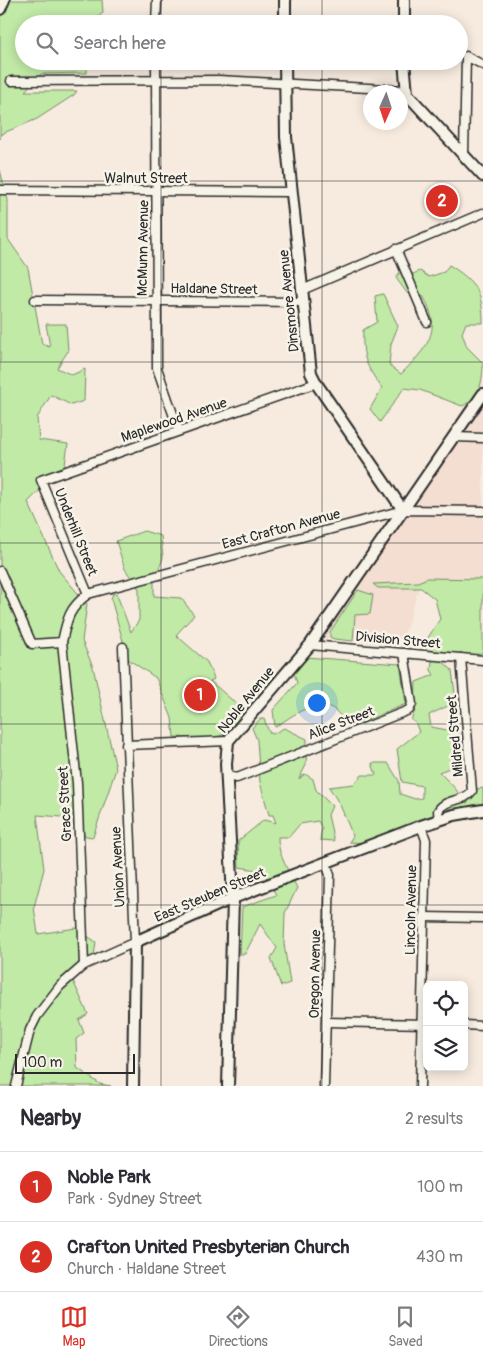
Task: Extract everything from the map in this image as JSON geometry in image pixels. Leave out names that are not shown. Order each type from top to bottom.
[{"type":"main road","points":[[0,9],[4,0]]},
{"type":"main road","points":[[285,0],[285,15]]},
{"type":"main road","points":[[404,0],[404,15]]},
{"type":"main road","name":"Dinsmore Avenue","points":[[285,70],[285,133],[311,373],[403,510]]},
{"type":"main road","points":[[404,70],[405,85]]},
{"type":"main road","points":[[408,93],[483,176]]},
{"type":"main road","name":"Noble Avenue","points":[[228,1086],[233,898],[227,776],[228,741],[310,645],[483,394]]},
{"type":"main road","name":"East Steuben Street","points":[[135,942],[233,898],[439,819],[483,810]]},
{"type":"main road","name":"Union Avenue","points":[[133,1086],[135,942]]},
{"type":"street","points":[[156,0],[156,15]]},
{"type":"street","points":[[468,57],[483,65]]},
{"type":"street","name":"McMunn Avenue","points":[[156,70],[155,300],[157,368],[179,431]]},
{"type":"street","points":[[464,155],[466,70]]},
{"type":"street","points":[[12,81],[285,82],[363,87]]},
{"type":"street","name":"Walnut Street","points":[[0,190],[291,192]]},
{"type":"street","points":[[302,290],[483,213]]},
{"type":"street","points":[[396,249],[427,322]]},
{"type":"street","name":"Haldane Street","points":[[35,300],[303,302]]},
{"type":"street","name":"Maplewood Avenue","points":[[41,480],[316,383]]},
{"type":"street","points":[[455,437],[483,438]]},
{"type":"street","name":"Underhill Street","points":[[41,480],[88,594]]},
{"type":"street","name":"East Crafton Avenue","points":[[88,594],[403,510],[483,511]]},
{"type":"street","points":[[0,571],[32,644],[62,642]]},
{"type":"street","name":"Grace Street","points":[[84,965],[77,784],[62,642],[68,616],[76,603],[88,594]]},
{"type":"street","name":"Division Street","points":[[310,645],[483,660]]},
{"type":"street","name":"Union Avenue","points":[[123,647],[135,942]]},
{"type":"street","name":"Alice Street","points":[[227,776],[237,778],[409,710],[412,704],[404,654]]},
{"type":"street","name":"Mildred Street","points":[[439,819],[438,811],[442,805],[449,801],[469,796],[472,791],[461,658]]},
{"type":"street","points":[[126,745],[228,741]]},
{"type":"street","name":"Lincoln Avenue","points":[[421,826],[426,840],[424,981]]},
{"type":"street","name":"Oregon Avenue","points":[[324,1086],[330,875],[326,863]]},
{"type":"street","points":[[424,917],[483,918]]},
{"type":"street","name":"East Steuben Street","points":[[16,1086],[30,1030],[37,1016],[60,986],[84,965],[135,942]]},
{"type":"street","points":[[326,1022],[423,1024]]},
{"type":"street","points":[[468,1025],[483,1026]]},
{"type":"street","name":"Lincoln Avenue","points":[[420,1086],[424,1026]]},
{"type":"shaded area","points":[[483,379],[483,583],[421,581],[401,645],[322,638],[361,563]]},
{"type":"green space","points":[[0,0],[102,0],[103,13],[100,15],[15,15],[15,70],[87,70],[87,73],[41,74],[25,91],[77,91],[74,95],[37,119],[1,134],[0,139]]},
{"type":"green space","points":[[0,170],[8,200],[8,239],[28,268],[42,344],[50,347],[46,324],[66,324],[68,351],[57,368],[72,375],[85,369],[84,401],[71,405],[51,395],[37,418],[39,440],[68,444],[65,465],[28,502],[59,571],[87,604],[82,641],[93,667],[116,769],[93,837],[86,836],[62,817],[37,815],[44,869],[34,907],[38,934],[76,928],[96,942],[94,956],[69,972],[88,1014],[79,1020],[84,1033],[76,1039],[77,1068],[100,1084],[111,1086],[0,1086]]},
{"type":"green space","points":[[449,265],[465,276],[476,288],[483,312],[483,323],[466,323],[462,333],[467,347],[483,363],[481,382],[477,394],[462,406],[420,390],[404,388],[380,422],[370,409],[382,388],[366,361],[363,340],[363,330],[377,322],[375,296],[383,294],[398,326],[391,344],[389,365],[401,374],[424,348],[432,329],[432,319],[423,296],[407,293],[396,278],[399,273],[413,274],[420,271],[429,277],[444,272]]},
{"type":"green space","points":[[144,531],[161,536],[163,558],[154,582],[154,596],[181,598],[194,615],[176,635],[207,662],[214,679],[210,681],[247,713],[240,717],[242,721],[226,733],[211,738],[174,737],[172,718],[156,678],[119,653],[123,641],[111,599],[113,593],[117,595],[131,632],[139,620],[139,589],[125,569],[116,541]]},
{"type":"green space","points":[[427,578],[483,579],[483,652],[472,657],[423,650],[424,644],[440,619],[435,599],[421,588],[378,588],[373,584],[418,582]]},
{"type":"green space","points":[[358,590],[373,595],[370,614],[355,615],[353,641],[330,637],[330,632]]},
{"type":"green space","points":[[305,657],[400,664],[406,704],[353,726],[345,722],[336,711],[329,707],[313,706],[297,713],[275,727],[273,710],[297,683],[293,670]]},
{"type":"green space","points":[[440,659],[452,670],[456,702],[429,715],[431,727],[458,732],[467,751],[460,764],[439,772],[467,803],[477,789],[483,788],[483,815],[433,825],[367,843],[349,842],[353,836],[340,805],[329,787],[354,784],[362,775],[376,775],[372,763],[388,763],[399,781],[400,794],[415,799],[422,798],[422,786],[402,782],[397,749],[419,732],[415,722],[411,720],[415,711],[416,682],[434,675],[431,670],[432,661]]},
{"type":"green space","points":[[260,719],[264,719],[269,732],[273,734],[284,728],[307,739],[306,765],[299,779],[305,774],[313,779],[316,790],[332,806],[328,815],[334,841],[320,840],[322,828],[318,821],[300,824],[289,837],[278,837],[282,857],[297,888],[285,913],[284,944],[290,983],[281,986],[271,958],[277,948],[260,924],[245,954],[240,954],[242,907],[276,895],[263,871],[239,867],[238,841],[264,820],[276,823],[273,815],[269,815],[260,782],[257,740],[252,728]]},
{"type":"place","name":"Crafton United Presbyterian Church","points":[[442,201]]},
{"type":"place","name":"Noble Park","points":[[200,695]]}]
